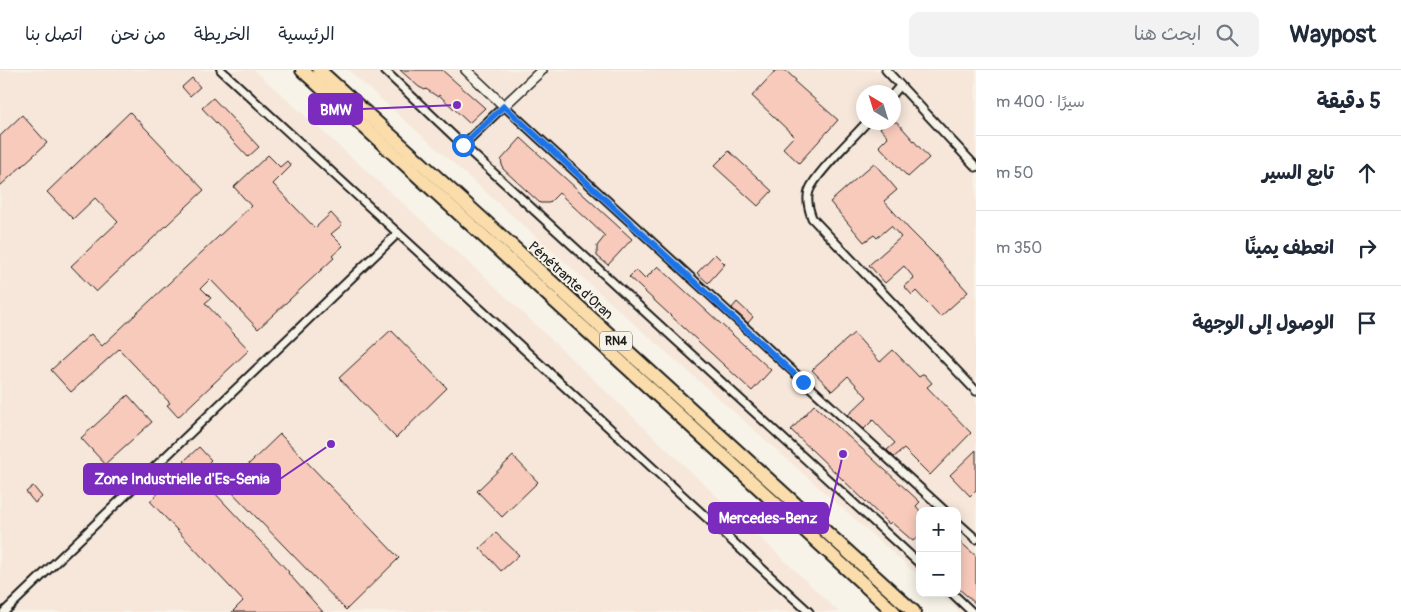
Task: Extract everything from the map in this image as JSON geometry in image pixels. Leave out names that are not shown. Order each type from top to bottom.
[{"type":"highway","name":"Pénétrante d'Oran","points":[[302,70],[894,612]]},
{"type":"highway","name":"Pénétrante d'Oran","points":[[319,70],[914,612]]},
{"type":"street","points":[[221,70],[809,612]]},
{"type":"street","points":[[384,70],[463,145],[916,560]]},
{"type":"street","points":[[466,70],[941,507]]},
{"type":"street","points":[[463,145],[542,70]]},
{"type":"street","points":[[886,70],[899,85]]},
{"type":"street","points":[[901,87],[976,167]]},
{"type":"street","points":[[860,130],[816,178],[809,192],[808,206],[812,218],[976,391]]},
{"type":"street","points":[[2,612],[398,233]]},
{"type":"street","points":[[961,526],[976,539]]},
{"type":"street","points":[[956,597],[972,612]]},
{"type":"shaded area","points":[[0,70],[254,70],[484,276],[839,612],[0,612]]},
{"type":"shaded area","points":[[348,70],[976,70],[976,612],[959,612],[942,597],[961,597],[961,507],[916,507],[916,573]]},
{"type":"building","points":[[400,70],[442,70],[485,108],[469,123],[439,95],[438,97],[419,87]]},
{"type":"building","points":[[776,70],[785,70],[796,80],[795,82],[838,120],[799,163],[783,148],[794,136],[752,96]]},
{"type":"building","points":[[192,78],[200,87],[190,96],[182,87]]},
{"type":"building","points":[[213,98],[259,147],[248,157],[202,108]]},
{"type":"building","points":[[130,112],[204,190],[96,292],[71,266],[118,222],[95,198],[73,219],[47,192]]},
{"type":"building","points":[[22,115],[47,143],[0,186],[0,136]]},
{"type":"building","points":[[901,126],[929,158],[908,177],[879,146],[888,137],[882,130],[901,130]]},
{"type":"building","points":[[521,138],[632,239],[608,265],[597,256],[597,246],[605,236],[559,193],[549,203],[540,203],[503,169],[501,160]]},
{"type":"building","points":[[729,151],[772,191],[758,206],[714,166]]},
{"type":"building","points":[[268,155],[280,167],[287,161],[291,166],[273,184],[315,228],[331,213],[342,225],[331,234],[343,246],[332,256],[334,258],[258,329],[210,279],[201,288],[211,298],[205,303],[249,350],[178,417],[167,405],[170,403],[119,349],[71,392],[51,370],[91,334],[102,346],[251,206],[234,187]]},
{"type":"building","points":[[874,163],[897,190],[884,201],[968,292],[940,317],[916,291],[912,295],[904,286],[914,278],[904,266],[885,283],[869,265],[901,237],[891,226],[877,238],[874,235],[864,242],[830,202]]},
{"type":"building","points":[[715,254],[725,264],[708,283],[697,273]]},
{"type":"building","points":[[658,266],[771,370],[752,391],[629,277],[636,270],[645,279]]},
{"type":"building","points":[[737,302],[753,317],[748,323],[732,308]]},
{"type":"building","points":[[391,330],[447,388],[396,438],[339,378]]},
{"type":"building","points":[[854,333],[880,362],[893,350],[919,377],[924,374],[932,383],[927,387],[971,433],[930,475],[904,449],[894,457],[887,450],[895,443],[873,420],[864,429],[848,415],[867,397],[848,376],[832,391],[812,370]]},
{"type":"building","points":[[128,395],[152,422],[105,464],[81,438]]},
{"type":"building","points":[[814,405],[920,502],[916,506],[916,538],[913,541],[891,522],[889,524],[791,430]]},
{"type":"building","points":[[280,434],[399,558],[346,610],[226,486]]},
{"type":"building","points":[[199,447],[211,460],[197,474],[289,572],[323,612],[232,612],[243,601],[150,501],[188,465],[184,461]]},
{"type":"building","points":[[976,450],[976,490],[970,496],[950,475]]},
{"type":"building","points":[[513,456],[538,482],[502,517],[477,491]]},
{"type":"building","points":[[33,486],[42,497],[35,503],[26,492]]},
{"type":"building","points":[[496,533],[519,555],[501,571],[480,548]]},
{"type":"building","points":[[961,543],[976,556],[976,604],[961,591]]},
{"type":"place","name":"BMW","points":[[457,105]]},
{"type":"place","name":"Zone Industrielle d'Es-Senia","points":[[331,444]]},
{"type":"place","name":"Mercedes-Benz","points":[[843,454]]},
{"type":"route","points":[[463,145],[504,106],[803,382]]}]
